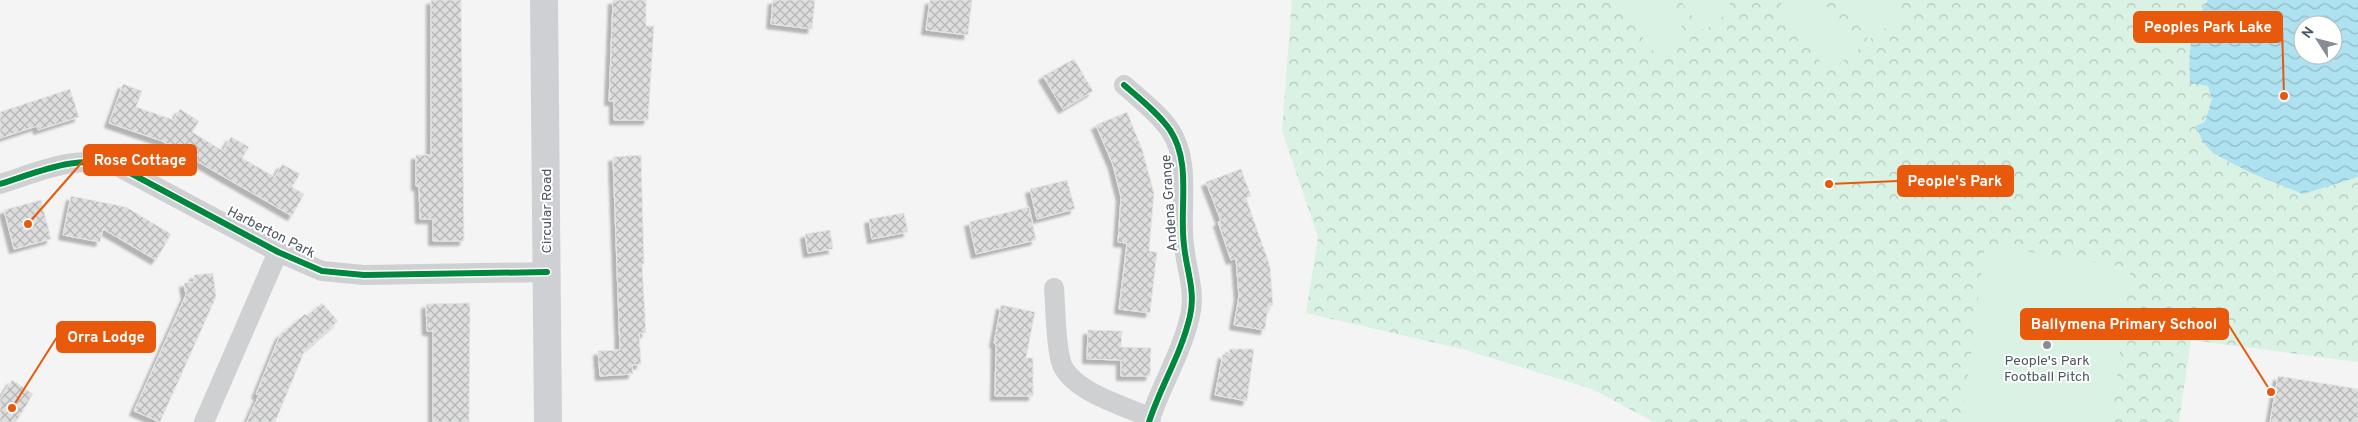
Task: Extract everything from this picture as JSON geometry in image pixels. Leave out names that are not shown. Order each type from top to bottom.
[{"type":"street","name":"Circular Road","points":[[544,0],[548,422]]},
{"type":"street","name":"Andena Grange","points":[[1054,288],[1060,355],[1068,375],[1084,388],[1150,420],[1179,353],[1190,315],[1193,296],[1184,244],[1180,150],[1164,123],[1124,85]]},
{"type":"street","name":"Harberton Park","points":[[0,184],[71,162],[107,163],[119,167],[278,252],[316,269],[340,274],[547,272]]},
{"type":"street","name":"Harberton Park","points":[[204,422],[278,252]]},
{"type":"green space","points":[[1292,0],[2358,0],[2358,362],[2191,340],[2179,422],[1654,422],[1592,389],[1462,349],[1306,313],[1318,237],[1282,131]]},
{"type":"green space","points":[[1614,0],[1661,0],[1691,39],[1662,62]]},
{"type":"green space","points":[[1680,0],[1727,0],[1733,8],[1704,31]]},
{"type":"green space","points":[[1786,0],[1822,0],[1859,49],[1828,72],[1779,6]]},
{"type":"green space","points":[[1839,0],[1887,0],[1900,17],[1869,40]]},
{"type":"green space","name":"People's Park Football Pitch","points":[[1985,245],[2131,268],[2111,422],[1962,422]]},
{"type":"water","points":[[2208,0],[2358,0],[2358,177],[2303,194],[2251,173],[2213,153],[2203,142],[2196,126],[2205,122],[2212,99],[2208,86],[2190,83],[2190,50],[2197,22]]},
{"type":"building","points":[[431,0],[461,0],[464,241],[433,241],[433,219],[420,219],[419,186],[416,186],[416,155],[431,155]]},
{"type":"building","points":[[613,0],[646,0],[646,26],[654,26],[648,120],[614,120],[614,101],[609,101]]},
{"type":"building","points":[[773,0],[815,0],[812,29],[771,24]]},
{"type":"building","points":[[930,0],[972,0],[968,35],[926,30]]},
{"type":"building","points":[[1074,59],[1093,91],[1063,109],[1043,76]]},
{"type":"building","points":[[123,84],[142,91],[136,107],[174,120],[180,109],[199,121],[192,132],[223,151],[231,137],[249,147],[242,158],[275,177],[282,164],[300,174],[292,187],[304,194],[292,216],[162,141],[109,123]]},
{"type":"building","points":[[70,89],[79,117],[38,130],[37,126],[0,138],[0,112]]},
{"type":"building","points":[[1127,112],[1142,149],[1154,193],[1149,251],[1157,252],[1150,313],[1119,309],[1127,243],[1118,242],[1121,197],[1113,165],[1096,125]]},
{"type":"building","points":[[641,155],[644,264],[642,264],[646,333],[639,333],[641,364],[632,365],[633,374],[600,376],[598,351],[620,350],[613,157]]},
{"type":"building","points":[[1241,169],[1251,196],[1246,198],[1270,266],[1273,306],[1268,306],[1265,330],[1234,325],[1239,296],[1236,258],[1231,260],[1218,222],[1221,221],[1206,182]]},
{"type":"building","points":[[1067,180],[1075,209],[1037,219],[1030,189]]},
{"type":"building","points":[[71,196],[126,207],[171,234],[156,260],[103,229],[100,242],[63,235]]},
{"type":"building","points":[[41,200],[51,239],[14,249],[4,210]]},
{"type":"building","points":[[1029,207],[1036,240],[976,254],[969,222]]},
{"type":"building","points":[[904,213],[908,232],[872,239],[869,219]]},
{"type":"building","points":[[830,230],[833,249],[808,253],[805,234]]},
{"type":"building","points":[[213,273],[216,297],[160,422],[134,411],[186,295],[184,283],[194,282],[194,275]]},
{"type":"building","points":[[322,303],[338,321],[305,350],[275,422],[247,422],[259,395],[256,394],[280,335],[305,314],[307,316]]},
{"type":"building","points":[[470,303],[469,422],[433,422],[433,331],[427,331],[426,304]]},
{"type":"building","points":[[1001,305],[1035,312],[1026,358],[1033,358],[1033,396],[995,396],[996,344],[994,343]]},
{"type":"building","points":[[1088,330],[1122,331],[1121,347],[1151,348],[1150,376],[1121,376],[1121,360],[1087,359]]},
{"type":"building","points":[[1230,349],[1254,349],[1247,401],[1215,395],[1223,354],[1228,356]]},
{"type":"building","points":[[2278,376],[2358,389],[2358,422],[2270,422]]},
{"type":"building","points":[[12,380],[33,394],[16,422],[0,422],[0,399]]},
{"type":"cycle path","points":[[1124,85],[1154,112],[1170,130],[1177,143],[1183,171],[1183,231],[1192,307],[1181,344],[1149,422]]},
{"type":"cycle path","points":[[0,184],[59,166],[74,163],[104,163],[119,167],[278,252],[322,271],[364,275],[547,272]]},
{"type":"place","name":"Peoples Park Lake","points":[[2284,96]]},
{"type":"place","name":"People's Park","points":[[1829,184]]},
{"type":"place","name":"Rose Cottage","points":[[28,224]]},
{"type":"place","name":"People's Park Football Pitch","points":[[2047,345]]},
{"type":"place","name":"Ballymena Primary School","points":[[2271,392]]},
{"type":"place","name":"Orra Lodge","points":[[12,408]]}]
